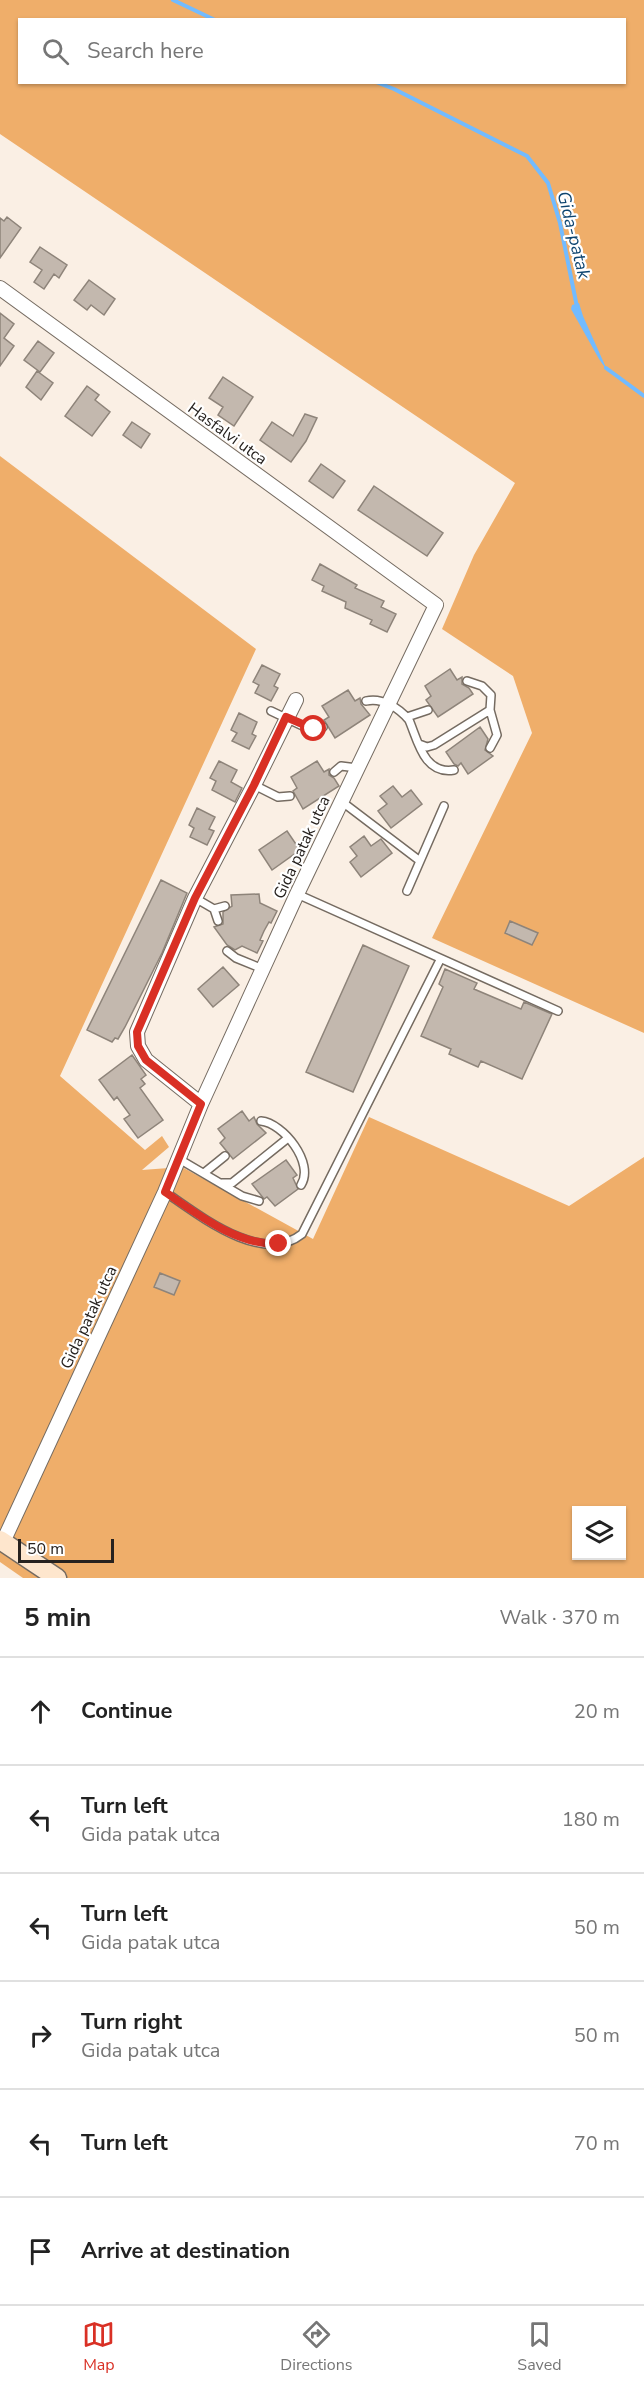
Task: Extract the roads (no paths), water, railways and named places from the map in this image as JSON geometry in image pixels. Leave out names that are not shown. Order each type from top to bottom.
[{"type":"main road","points":[[2,1541],[57,1578]]},
{"type":"street","name":"Hasfalvi utca","points":[[0,288],[436,605]]},
{"type":"street","name":"Gida patak utca","points":[[2,1541],[165,1192],[201,1104],[297,894],[436,605]]},
{"type":"street","points":[[201,1104],[146,1060],[140,1052],[137,1032],[195,898],[296,700]]},
{"type":"lane","points":[[467,681],[476,682],[489,692],[492,700],[490,710],[497,735],[490,748]]},
{"type":"lane","points":[[366,701],[374,699],[389,703],[407,717],[424,758],[429,764],[446,771],[454,770]]},
{"type":"lane","points":[[407,717],[428,710]]},
{"type":"lane","points":[[419,744],[427,747],[434,745],[490,710]]},
{"type":"lane","points":[[271,711],[307,728],[322,727]]},
{"type":"lane","points":[[334,772],[341,766],[357,768]]},
{"type":"lane","points":[[254,785],[278,797],[290,796]]},
{"type":"lane","points":[[341,801],[420,861]]},
{"type":"lane","points":[[407,891],[444,806]]},
{"type":"lane","points":[[297,894],[558,1011]]},
{"type":"lane","points":[[195,898],[214,909],[218,921]]},
{"type":"lane","points":[[214,909],[225,906]]},
{"type":"lane","points":[[227,951],[236,958],[263,969]]},
{"type":"lane","points":[[165,1192],[220,1227],[249,1241],[279,1244],[292,1241],[302,1234],[440,960]]},
{"type":"lane","points":[[261,1120],[276,1125],[288,1138],[305,1165],[305,1175],[301,1185]]},
{"type":"lane","points":[[222,1183],[232,1183],[288,1138]]},
{"type":"lane","points":[[204,1173],[225,1156]]},
{"type":"lane","points":[[179,1159],[249,1200],[259,1201]]},
{"type":"water","points":[[579,303],[608,372],[571,309],[572,305]]},
{"type":"waterway","name":"Gida-patak","points":[[173,0],[211,18]]},
{"type":"waterway","name":"Gida-patak","points":[[381,84],[527,156],[548,183],[560,223],[577,307]]},
{"type":"waterway","name":"Gida-patak","points":[[606,368],[644,396]]}]
